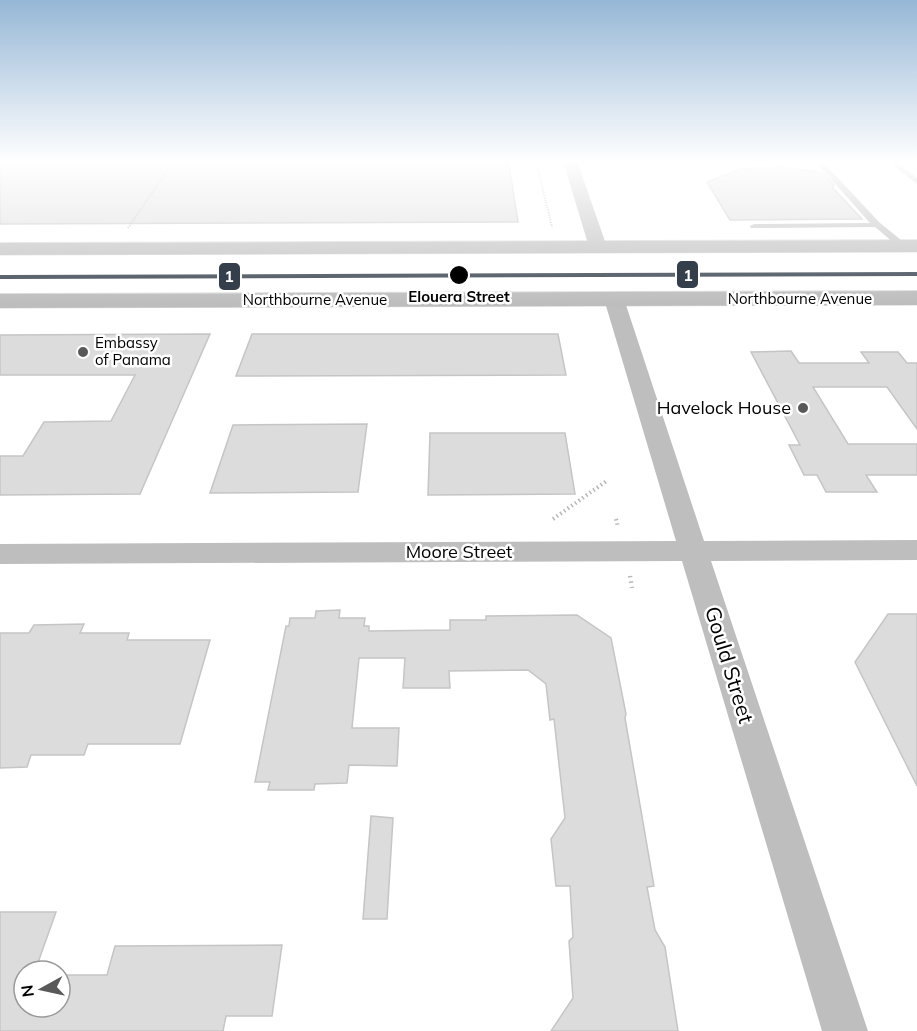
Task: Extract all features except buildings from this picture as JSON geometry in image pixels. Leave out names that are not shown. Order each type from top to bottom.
[{"type":"highway","points":[[0,249],[910,246]]},
{"type":"highway","points":[[598,247],[609,281]]},
{"type":"highway","name":"Northbourne Avenue","points":[[0,301],[609,281],[917,298]]},
{"type":"street","points":[[586,209],[598,247]]},
{"type":"street","name":"Gould Street","points":[[609,281],[845,1031]]},
{"type":"street","name":"Moore Street","points":[[0,554],[917,550]]},
{"type":"lane","points":[[862,209],[877,225],[910,246]]},
{"type":"lane","points":[[754,226],[877,225]]},
{"type":"path","points":[[122,236],[141,209]]},
{"type":"path","points":[[547,209],[553,233]]},
{"type":"path","points":[[553,519],[608,480]]},
{"type":"transit line","name":"1","points":[[0,277],[917,274]]},
{"type":"place","name":"Elouera Street","points":[[459,275]]},
{"type":"place","name":"Embassy of Panama","points":[[83,352]]},
{"type":"place","name":"Havelock House","points":[[803,408]]}]
